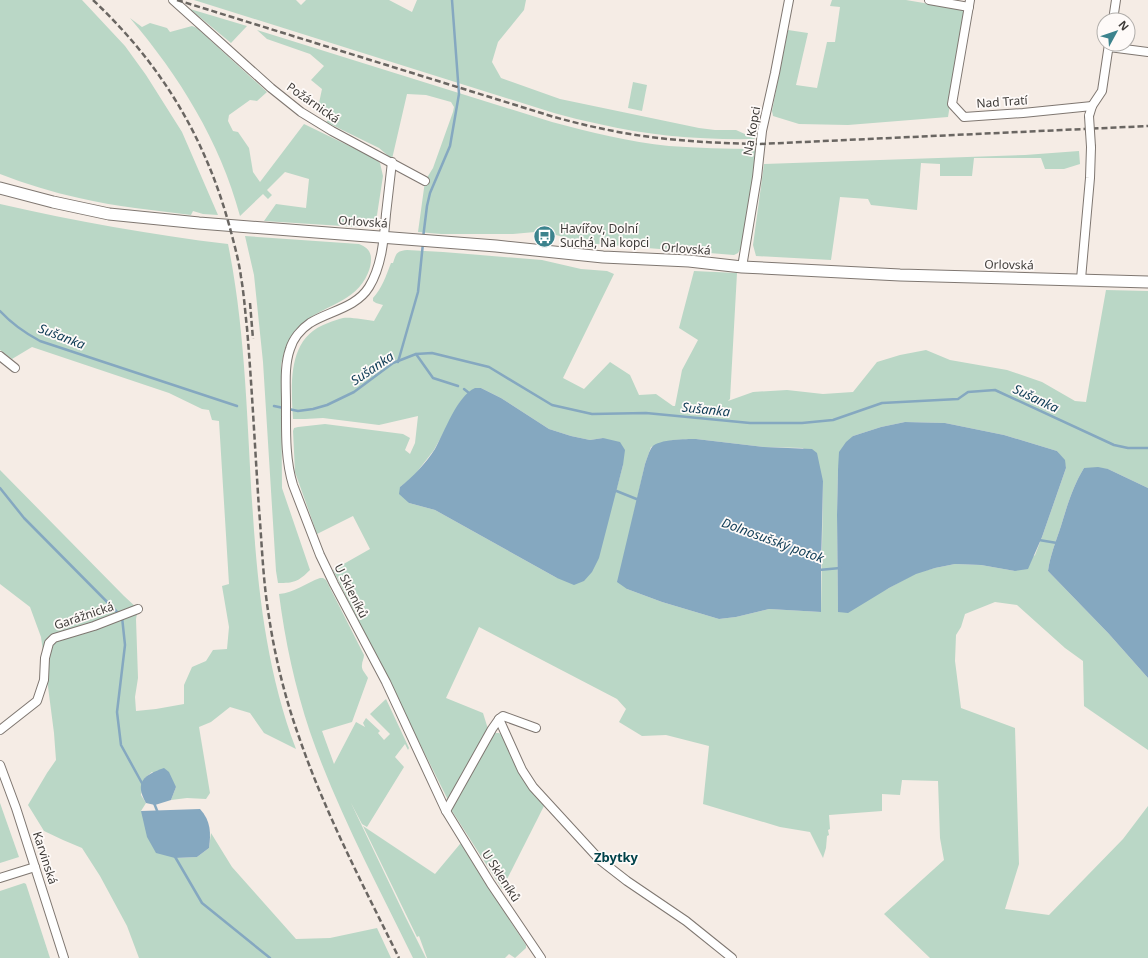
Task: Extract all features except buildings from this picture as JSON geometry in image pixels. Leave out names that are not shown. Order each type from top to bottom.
[{"type":"main road","points":[[0,185],[20,194]]},
{"type":"main road","points":[[0,188],[20,194]]},
{"type":"main road","name":"Orlovská","points":[[20,194],[109,214],[199,223],[433,240],[603,257],[742,267],[900,275],[1148,282]]},
{"type":"street","name":"Požárnická","points":[[173,0],[301,112],[332,131],[426,180]]},
{"type":"street","name":"Na Kopci","points":[[742,267],[757,177],[762,131],[790,0]]},
{"type":"street","points":[[929,0],[969,4]]},
{"type":"street","points":[[1114,12],[1116,0]]},
{"type":"street","name":"Nad Tratí","points":[[969,4],[952,104],[964,117],[1023,114],[1092,106]]},
{"type":"street","points":[[1136,50],[1148,52]]},
{"type":"street","points":[[1080,280],[1090,178],[1090,116],[1092,106],[1102,91],[1108,52]]},
{"type":"street","points":[[384,237],[392,162]]},
{"type":"street","name":"U Skleníků","points":[[384,237],[377,270],[365,293],[351,304],[310,323],[300,332],[290,348],[286,364],[287,455],[290,474],[320,555],[386,682],[446,811],[491,884],[541,958]]},
{"type":"street","points":[[0,356],[15,368]]},
{"type":"street","name":"Garážnická","points":[[0,730],[37,701],[44,680],[45,658],[49,643],[54,638],[94,626],[135,610]]},
{"type":"street","points":[[446,811],[499,719],[503,716],[536,728]]},
{"type":"street","points":[[499,719],[522,770],[533,787],[600,860],[627,882],[686,921],[732,958]]},
{"type":"street","name":"Karvinská","points":[[0,765],[16,808],[64,958]]},
{"type":"street","points":[[0,878],[35,867]]},
{"type":"green space","points":[[0,0],[82,0],[125,46],[146,75],[182,132],[218,215],[203,214],[193,211],[191,215],[107,204],[49,190],[0,174]]},
{"type":"green space","points":[[194,0],[296,0],[301,5],[306,0],[389,0],[412,12],[417,0],[526,0],[524,10],[498,42],[492,62],[501,78],[560,99],[699,128],[736,130],[756,139],[696,138],[638,132],[576,119]]},
{"type":"green space","points":[[832,0],[906,0],[965,10],[948,117],[848,125],[799,124],[773,116],[772,111],[788,30],[808,33],[796,85],[817,88],[827,42],[835,42],[840,7],[830,6]]},
{"type":"green space","points":[[190,9],[247,26],[231,43]]},
{"type":"green space","points":[[130,18],[142,27],[150,23],[167,28],[170,32],[192,26],[197,28],[267,92],[257,101],[250,100],[229,115],[228,121],[233,131],[238,132],[249,148],[253,172],[260,182],[304,124],[374,158],[380,163],[383,176],[377,215],[374,220],[367,225],[358,227],[264,221],[276,204],[306,208],[309,179],[285,172],[267,190],[272,195],[268,199],[263,194],[240,216],[232,188],[196,111],[165,63]]},
{"type":"green space","points":[[257,30],[552,122],[595,133],[639,142],[669,146],[755,149],[755,165],[742,246],[738,253],[734,255],[585,243],[556,235],[535,232],[513,234],[441,234],[418,232],[425,181],[433,168],[453,112],[454,107],[451,102],[426,95],[407,94],[392,159],[379,148],[326,122],[333,116],[319,103],[322,89],[311,80],[324,66],[310,54],[267,39]]},
{"type":"green space","points":[[633,82],[647,85],[642,111],[628,108]]},
{"type":"green space","points":[[1079,151],[1080,164],[1064,169],[1045,169],[1041,158],[974,158],[972,176],[940,176],[940,164],[921,163],[917,210],[871,205],[868,199],[840,197],[831,260],[756,256],[753,245],[764,164],[1025,155]]},
{"type":"green space","points":[[0,204],[113,227],[228,244],[238,307],[244,371],[257,562],[264,625],[277,688],[296,749],[264,733],[250,713],[230,707],[211,722],[199,727],[210,793],[206,799],[187,798],[171,800],[176,787],[152,772],[145,778],[141,795],[146,803],[141,811],[175,858],[197,857],[209,848],[211,833],[232,867],[296,939],[330,938],[377,928],[391,958],[139,958],[127,926],[100,876],[82,848],[44,831],[28,805],[56,760],[54,733],[41,637],[30,607],[0,584],[0,470],[138,609],[136,619],[138,678],[135,697],[136,711],[184,704],[184,685],[192,667],[206,661],[213,650],[227,649],[229,627],[222,586],[229,584],[219,421],[212,420],[209,410],[202,409],[169,393],[32,347],[12,359],[0,350]]},
{"type":"green space","points":[[245,236],[359,244],[368,249],[371,256],[371,263],[368,273],[362,283],[347,298],[319,312],[301,325],[288,344],[282,359],[282,488],[310,570],[296,581],[288,583],[278,583],[276,571],[263,362],[254,275]]},
{"type":"green space","points":[[403,250],[542,260],[581,269],[607,271],[614,274],[563,378],[584,389],[610,362],[630,375],[639,395],[656,394],[673,406],[675,406],[682,370],[698,340],[679,328],[694,271],[737,273],[730,399],[728,401],[753,392],[787,390],[823,394],[853,392],[877,362],[900,355],[926,350],[950,360],[1007,370],[1042,382],[1075,401],[1086,402],[1106,290],[1148,291],[1148,488],[1108,469],[1084,468],[1068,504],[1048,571],[1109,634],[1148,678],[1148,750],[1084,706],[1083,661],[1065,648],[1017,605],[995,602],[965,614],[961,627],[956,635],[955,661],[961,708],[1015,728],[1019,864],[1005,909],[1049,915],[1123,839],[1148,806],[1148,958],[930,958],[884,914],[944,860],[940,838],[938,781],[902,780],[900,795],[882,794],[882,811],[829,815],[830,829],[828,830],[829,835],[827,836],[823,858],[810,832],[780,827],[703,804],[709,746],[666,735],[642,736],[619,722],[626,709],[617,699],[479,627],[446,698],[483,713],[488,729],[449,802],[333,570],[370,549],[353,516],[317,534],[295,472],[293,431],[294,428],[298,427],[325,424],[403,434],[410,438],[405,450],[410,454],[415,443],[418,416],[379,425],[323,418],[293,419],[292,405],[292,376],[294,363],[298,350],[305,339],[315,330],[341,318],[374,321],[383,305],[373,301],[373,298],[381,286],[396,255]],"holes":[[[481,388],[501,398],[549,429],[590,440],[603,438],[623,465],[616,491],[557,578],[435,510],[409,503],[400,487],[413,477],[434,450],[460,402]],[[905,422],[945,423],[1004,435],[1057,451],[1064,460],[1066,468],[1035,555],[1015,571],[981,565],[955,564],[916,573],[889,588],[838,612],[838,468],[853,436],[881,427]],[[696,439],[764,447],[803,448],[823,481],[821,612],[769,609],[736,617],[719,619],[662,602],[627,589],[625,553],[645,464],[651,447],[673,440]]]},
{"type":"green space","points":[[320,578],[326,580],[364,655],[362,667],[368,678],[352,722],[322,731],[334,764],[356,722],[365,727],[363,723],[366,718],[380,731],[378,733],[384,740],[390,734],[370,714],[386,699],[409,748],[408,750],[405,744],[395,757],[404,767],[367,827],[362,824],[351,803],[426,958],[413,958],[345,818],[332,790],[310,732],[295,681],[287,646],[279,594],[295,590]]},
{"type":"green space","points":[[499,733],[503,736],[545,804],[502,889],[452,811],[453,806],[492,734]]},
{"type":"green space","points":[[0,803],[19,857],[0,863]]},
{"type":"green space","points":[[363,826],[435,874],[461,844],[526,945],[526,948],[515,958],[509,954],[505,958],[427,958],[419,936],[417,937]]},
{"type":"green space","points":[[24,883],[26,884],[50,958],[0,958],[0,891]]},
{"type":"water","points":[[475,388],[481,388],[501,398],[549,429],[590,440],[603,438],[620,442],[625,450],[623,465],[599,558],[592,572],[584,581],[574,585],[557,578],[435,510],[409,503],[399,494],[400,487],[419,470],[435,449],[457,406],[469,392]]},
{"type":"water","points":[[905,422],[945,423],[1004,435],[1057,451],[1065,460],[1066,468],[1042,537],[1028,569],[1015,571],[981,565],[955,564],[935,568],[916,574],[889,588],[848,613],[838,612],[837,515],[839,452],[846,442],[853,436],[881,427]]},
{"type":"water","points":[[680,439],[696,439],[764,447],[812,449],[817,453],[823,481],[821,612],[769,609],[736,617],[719,619],[662,602],[627,589],[617,582],[645,464],[652,447],[660,442]]},
{"type":"water","points":[[1098,467],[1108,469],[1148,488],[1148,678],[1109,634],[1048,571],[1053,548],[1077,482],[1084,468]]},
{"type":"water","points":[[164,768],[169,772],[176,787],[171,800],[155,805],[146,803],[141,790],[143,780],[151,773]]},
{"type":"water","points":[[200,809],[206,818],[209,827],[209,848],[197,857],[175,858],[156,853],[147,837],[141,811]]},
{"type":"waterway","points":[[423,238],[430,193],[450,146],[459,94],[452,0]]},
{"type":"waterway","points":[[398,362],[418,292],[423,243]]},
{"type":"waterway","name":"Sušanka","points":[[0,311],[19,328],[40,341],[237,406]]},
{"type":"waterway","name":"Sušanka","points":[[274,406],[298,411],[327,405],[354,392],[393,363],[416,354],[432,353],[489,367],[552,405],[592,414],[646,413],[750,423],[802,423],[833,420],[882,403],[958,399],[968,392],[995,390],[1114,445],[1128,448],[1148,448]]},
{"type":"waterway","name":"Dolnosušský potok","points":[[416,354],[433,378],[458,386]]},
{"type":"waterway","name":"Dolnosušský potok","points":[[464,389],[469,393]]},
{"type":"waterway","points":[[0,488],[24,518],[122,617],[125,645],[117,712],[121,745],[143,785]]},
{"type":"waterway","name":"Dolnosušský potok","points":[[614,490],[639,500]]},
{"type":"waterway","name":"Dolnosušský potok","points":[[1039,540],[1057,543]]},
{"type":"waterway","name":"Dolnosušský potok","points":[[819,570],[840,568]]},
{"type":"waterway","points":[[154,803],[158,813]]},
{"type":"waterway","points":[[174,855],[202,903],[270,958]]},
{"type":"railway","points":[[93,0],[118,25],[161,78],[195,135],[221,198],[237,254],[243,290],[249,351],[264,576],[267,604],[277,662],[294,722],[309,765],[345,849],[399,958]]},
{"type":"railway","points":[[177,0],[554,117],[588,126],[659,138],[699,142],[760,144],[1148,126]]},
{"type":"railway","points":[[250,303],[253,339]]},
{"type":"place","name":"Havířov, Dolní Suchá, Na kopci","points":[[544,236]]},
{"type":"district","name":"Zbytky","points":[[616,857]]}]
